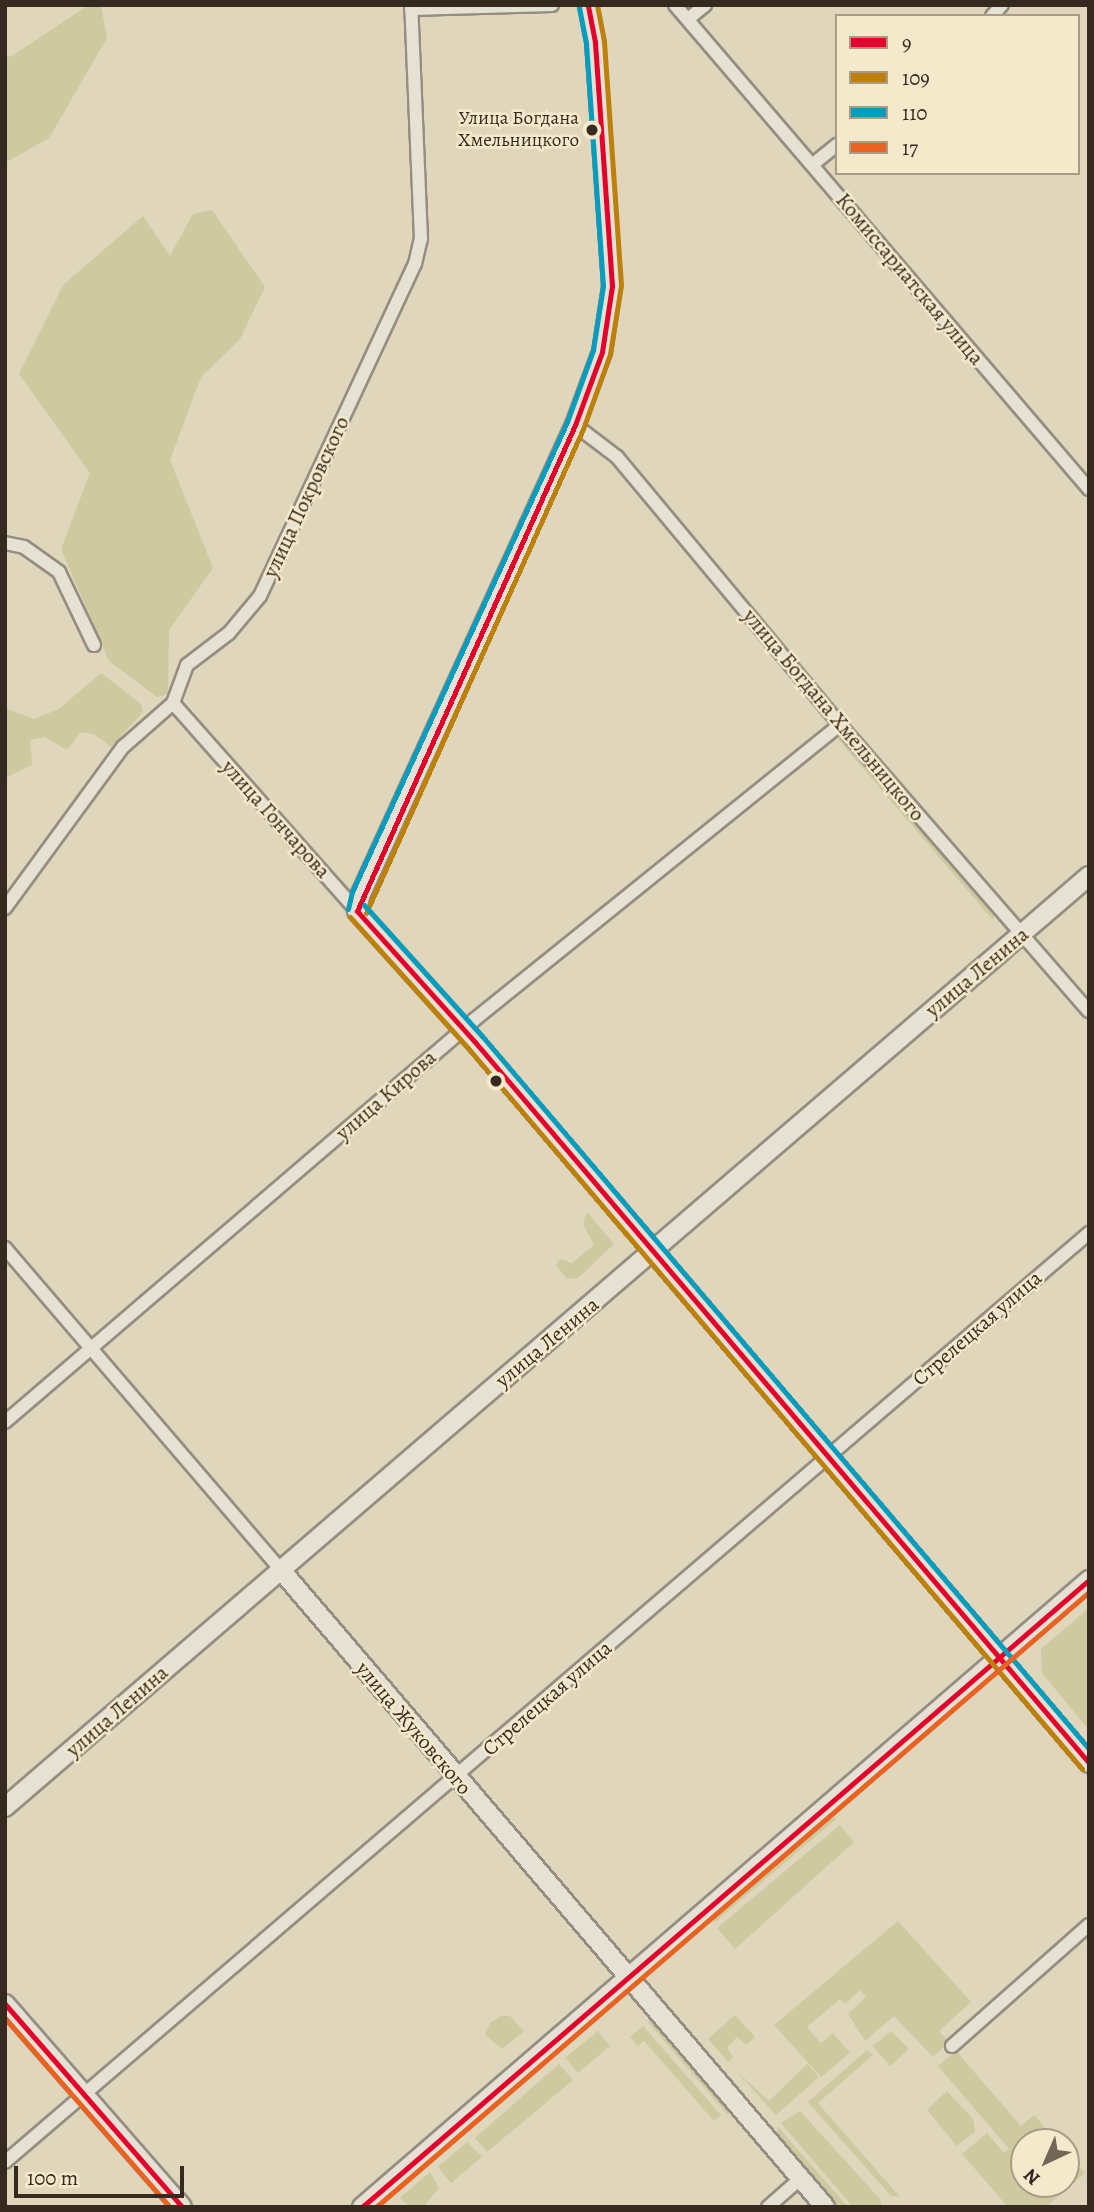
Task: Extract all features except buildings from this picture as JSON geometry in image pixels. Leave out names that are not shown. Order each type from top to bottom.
[{"type":"street","points":[[411,7],[552,5]]},
{"type":"street","points":[[358,911],[359,896],[575,425],[602,352],[612,286],[588,5]]},
{"type":"street","name":"Комиссариатская улица","points":[[675,5],[1089,489]]},
{"type":"street","points":[[688,19],[705,5]]},
{"type":"street","name":"улица Покровского","points":[[5,908],[123,747],[173,703],[187,665],[229,633],[260,596],[415,264],[421,239],[411,7]]},
{"type":"street","points":[[812,165],[835,147]]},
{"type":"street","name":"улица Богдана Хмельницкого","points":[[575,425],[617,457],[840,724],[1089,1011]]},
{"type":"street","points":[[5,543],[24,547],[59,572],[94,645]]},
{"type":"street","name":"улица Гончарова","points":[[173,703],[463,1029],[1089,1763]]},
{"type":"street","name":"улица Кирова","points":[[5,1422],[463,1029],[840,724]]},
{"type":"street","name":"улица Ленина","points":[[5,1807],[1089,876]]},
{"type":"street","name":"Стрелецкая улица","points":[[5,2162],[1089,1233]]},
{"type":"street","name":"улица Жуковского","points":[[5,1248],[93,1347],[456,1777],[825,2207]]},
{"type":"street","points":[[362,2207],[1089,1580]]},
{"type":"street","points":[[952,2046],[1089,1925]]},
{"type":"street","points":[[5,2004],[182,2207]]},
{"type":"street","points":[[768,2207],[801,2178]]},
{"type":"shaded area","points":[[89,5],[101,5],[107,38],[49,138],[5,163],[5,55],[10,57]]},
{"type":"shaded area","points":[[212,210],[265,287],[240,339],[201,377],[170,460],[213,568],[169,630],[168,694],[157,697],[109,661],[61,549],[90,473],[19,374],[63,285],[143,216],[170,256],[193,214]]},
{"type":"shaded area","points":[[101,673],[141,704],[143,712],[111,747],[94,734],[81,732],[67,750],[45,737],[30,740],[32,765],[5,778],[5,708],[34,719],[59,709]]},
{"type":"shaded area","points":[[837,738],[846,740],[995,912],[993,920]]},
{"type":"shaded area","points":[[587,1212],[614,1244],[578,1278],[567,1279],[556,1265],[560,1259],[572,1263],[594,1245],[583,1224]]},
{"type":"shaded area","points":[[1089,1608],[1089,1730],[1042,1673],[1041,1649]]},
{"type":"shaded area","points":[[832,1817],[836,1819],[714,1923],[714,1919]]},
{"type":"shaded area","points":[[840,1825],[854,1842],[735,1949],[717,1928]]},
{"type":"shaded area","points":[[898,1921],[971,2002],[939,2031],[949,2042],[933,2057],[894,2016],[865,2041],[848,2014],[866,1997],[860,1990],[845,2004],[840,1999],[807,2027],[821,2043],[833,2033],[850,2053],[821,2077],[774,2025]]},
{"type":"shaded area","points":[[735,2015],[755,2037],[746,2045],[737,2037],[727,2047],[733,2058],[728,2062],[708,2039]]},
{"type":"shaded area","points":[[501,2016],[510,2016],[524,2031],[502,2049],[485,2035],[490,2023]]},
{"type":"shaded area","points":[[654,2017],[733,2110],[727,2114],[648,2022]]},
{"type":"shaded area","points":[[643,2026],[721,2115],[714,2121],[644,2041],[638,2046],[630,2037]]},
{"type":"shaded area","points":[[598,2031],[610,2046],[578,2073],[565,2058]]},
{"type":"shaded area","points":[[891,2031],[909,2049],[890,2066],[873,2046]]},
{"type":"shaded area","points":[[867,2050],[873,2055],[818,2103],[900,2197],[891,2196],[808,2102]]},
{"type":"shaded area","points":[[956,2051],[1021,2126],[1034,2115],[1046,2128],[1010,2128],[1010,2198],[1056,2198],[1046,2207],[1008,2207],[962,2154],[987,2133],[1004,2153],[1009,2149],[938,2066]]},
{"type":"shaded area","points":[[559,2064],[573,2080],[487,2152],[475,2138]]},
{"type":"shaded area","points":[[807,2064],[819,2077],[776,2115],[735,2070],[769,2101]]},
{"type":"shaded area","points":[[947,2091],[973,2119],[975,2131],[957,2146],[927,2110]]},
{"type":"shaded area","points":[[800,2111],[880,2199],[882,2207],[853,2207],[781,2123]]},
{"type":"shaded area","points":[[778,2127],[848,2207],[834,2207],[775,2138]]},
{"type":"shaded area","points":[[467,2142],[482,2157],[451,2183],[438,2167]]},
{"type":"shaded area","points":[[430,2172],[439,2188],[423,2207],[411,2207],[400,2198]]},
{"type":"transit line","name":"9","points":[[357,911],[575,425],[602,352],[612,286],[595,42],[588,5]]},
{"type":"transit line","name":"109","points":[[366,913],[583,429],[610,354],[621,285],[604,41],[597,5]]},
{"type":"transit line","name":"110","points":[[348,909],[352,892],[567,422],[593,350],[603,286],[586,43],[579,7]]},
{"type":"transit line","name":"110","points":[[364,905],[482,1036],[1089,1749]]},
{"type":"transit line","name":"9","points":[[357,911],[475,1042],[1089,1763]]},
{"type":"transit line","name":"109","points":[[350,917],[468,1048],[1082,1769]]},
{"type":"transit line","name":"9","points":[[362,2207],[1089,1580]]},
{"type":"transit line","name":"17","points":[[376,2207],[1089,1592]]},
{"type":"transit line","name":"9","points":[[5,2004],[182,2207]]},
{"type":"transit line","name":"17","points":[[5,2018],[170,2207]]},
{"type":"place","name":"Улица Богдана Хмельницкого","points":[[592,130]]}]
